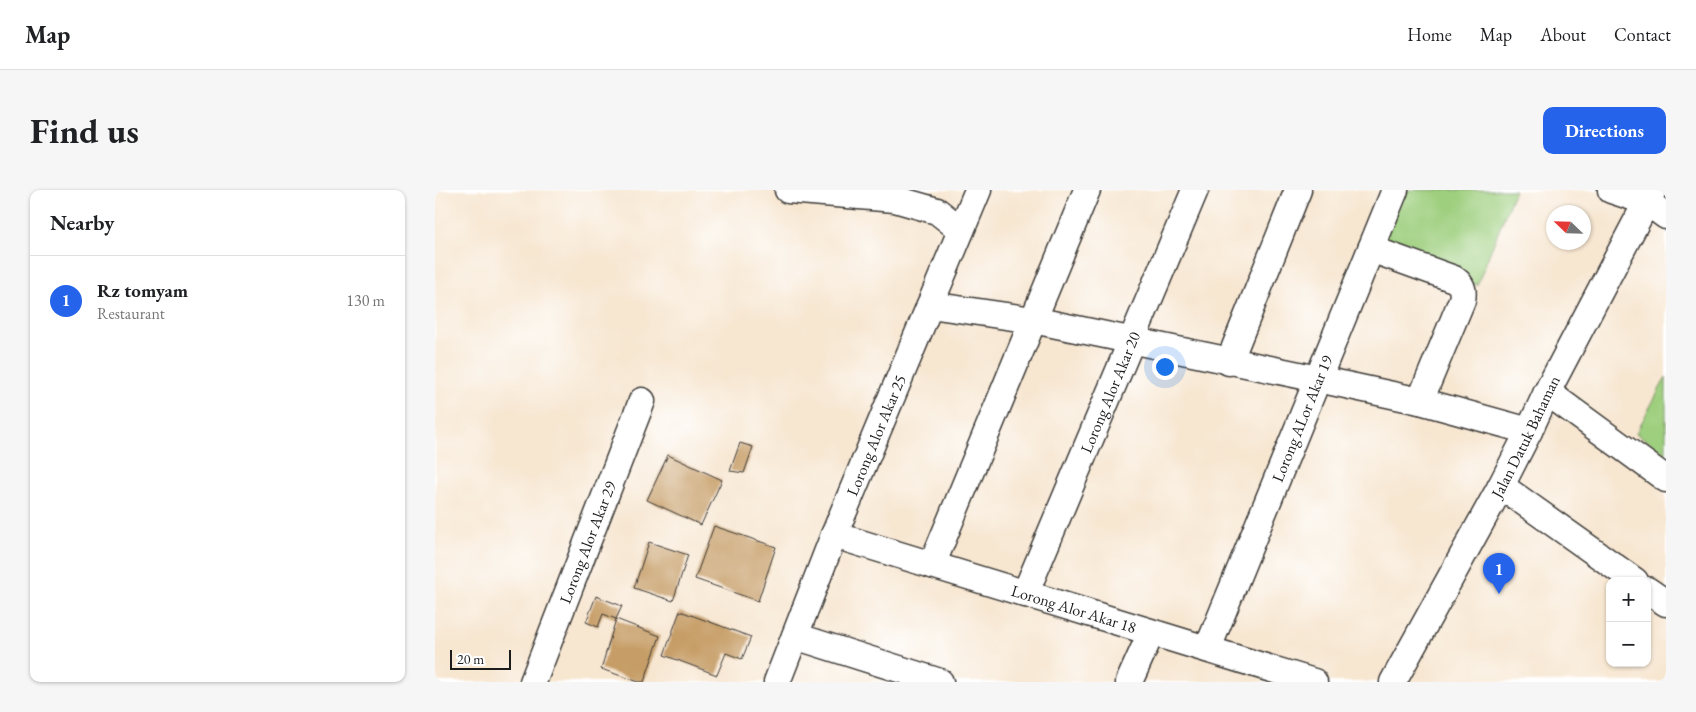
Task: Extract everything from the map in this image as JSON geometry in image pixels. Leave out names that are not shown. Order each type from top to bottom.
[{"type":"street","points":[[788,190],[895,199],[937,211],[961,230]]},
{"type":"street","name":"Lorong Alor Akar 25","points":[[777,682],[834,535],[977,190]]},
{"type":"street","points":[[932,565],[1087,190]]},
{"type":"street","name":"Lorong Alor Akar 20","points":[[1025,594],[1195,190]]},
{"type":"street","points":[[1229,362],[1299,190]]},
{"type":"street","name":"Lorong ALor Akar 19","points":[[1207,648],[1395,190]]},
{"type":"street","points":[[1611,190],[1655,202]]},
{"type":"street","name":"Jalan Datuk Bahaman","points":[[1393,682],[1501,486],[1547,392],[1655,202]]},
{"type":"street","points":[[1371,249],[1453,279],[1459,282],[1464,293],[1463,300],[1420,401]]},
{"type":"street","points":[[930,304],[1033,320],[1318,379],[1420,401],[1529,431]]},
{"type":"street","points":[[1547,392],[1666,479]]},
{"type":"street","name":"Lorong Alor Akar 29","points":[[533,682],[641,401]]},
{"type":"street","points":[[1501,486],[1629,577]]},
{"type":"street","name":"Lorong Alor Akar 18","points":[[834,535],[1207,648],[1258,674],[1314,682]]},
{"type":"street","points":[[1651,593],[1666,603]]},
{"type":"street","points":[[1129,682],[1151,632]]},
{"type":"street","points":[[795,636],[940,682]]},
{"type":"green space","points":[[1402,190],[1515,190],[1477,285],[1379,246]]},
{"type":"green space","points":[[1666,377],[1666,454],[1636,433]]},
{"type":"building","points":[[740,443],[753,447],[744,473],[730,471]]},
{"type":"building","points":[[668,455],[722,480],[701,525],[647,500]]},
{"type":"building","points":[[714,526],[776,547],[758,601],[695,579]]},
{"type":"building","points":[[649,542],[688,555],[673,601],[634,588]]},
{"type":"building","points":[[596,596],[622,606],[616,619],[603,614],[598,627],[586,622]]},
{"type":"building","points":[[680,611],[751,637],[742,659],[726,653],[717,675],[664,655]]},
{"type":"building","points":[[616,619],[660,636],[644,682],[601,669]]},
{"type":"place","name":"Rz tomyam","points":[[1499,594]]}]
